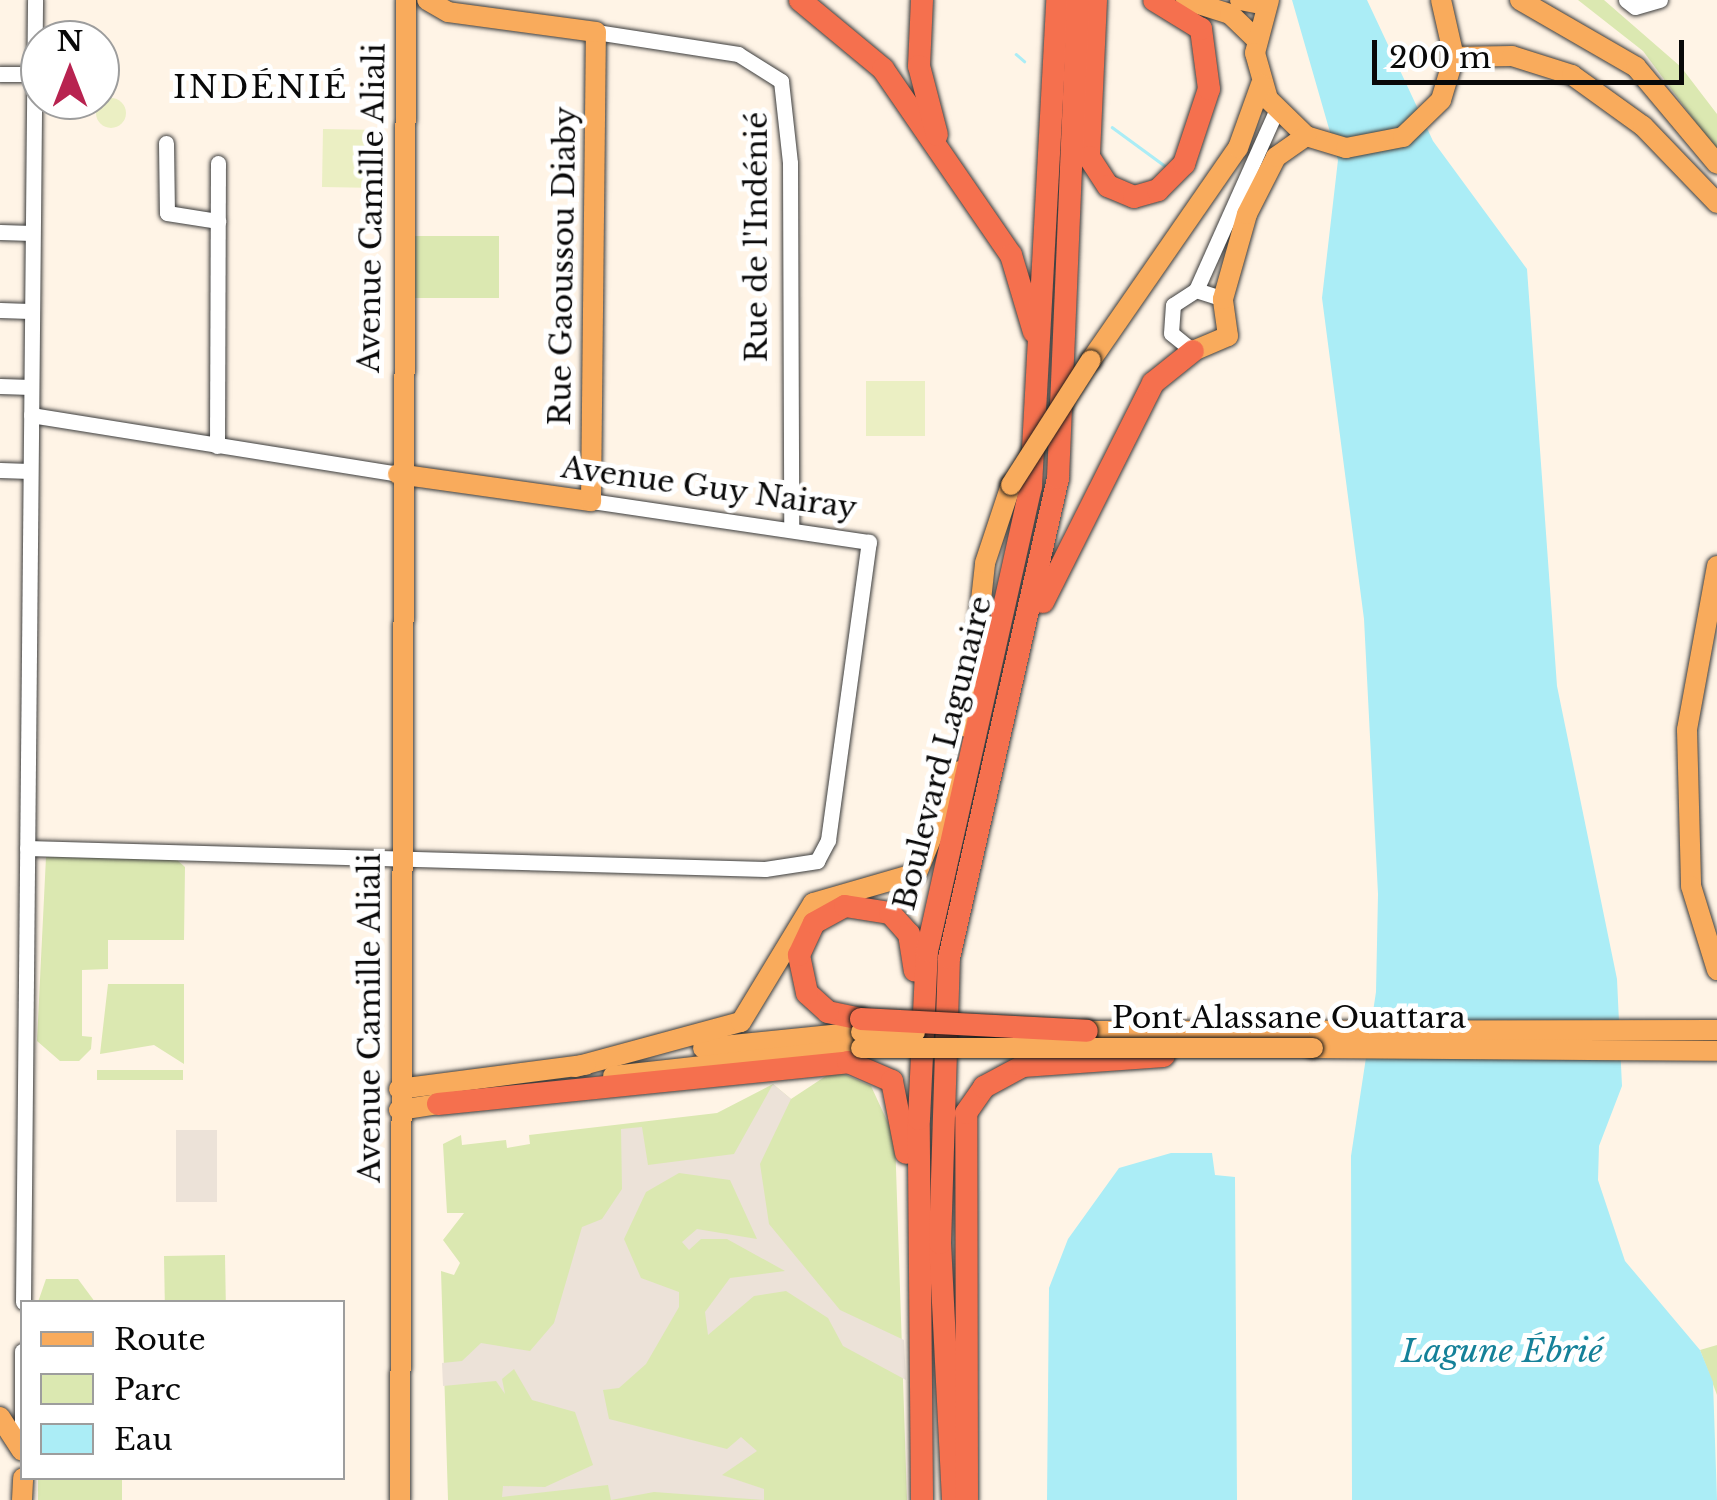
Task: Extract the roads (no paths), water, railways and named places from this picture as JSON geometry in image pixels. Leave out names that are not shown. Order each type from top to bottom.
[{"type":"highway","points":[[800,0],[863,45],[1010,255],[1040,355]]},
{"type":"highway","points":[[922,0],[924,94],[957,180]]},
{"type":"highway","points":[[1077,11],[1089,156],[1108,186],[1143,195],[1184,164],[1209,89],[1200,29],[1154,0]]},
{"type":"highway","name":"Boulevard Lagunaire","points":[[922,1500],[920,1051],[927,951],[953,822],[1023,548],[1077,11]]},
{"type":"highway","name":"Boulevard Lagunaire","points":[[952,1500],[940,1243],[949,958],[964,863],[1026,637],[1058,478],[1077,11]]},
{"type":"highway","points":[[1026,637],[1153,383],[1192,351]]},
{"type":"highway","points":[[953,822],[960,769]]},
{"type":"highway","points":[[920,1051],[909,934],[862,904],[814,923],[799,954],[814,1001],[861,1033],[1087,1030]]},
{"type":"highway","points":[[968,1500],[963,1123],[998,1076],[1042,1063],[1312,1048]]},
{"type":"highway","points":[[438,1104],[753,1067],[868,1065],[892,1081],[901,1104],[921,1265]]},
{"type":"main road","name":"Avenue Camille Aliali","points":[[400,1500],[398,474],[406,0]]},
{"type":"main road","points":[[1186,0],[1230,14],[1256,39]]},
{"type":"main road","points":[[1240,0],[1268,2],[1256,39],[1261,84],[1276,111],[1313,139],[1376,146],[1430,116],[1454,57],[1441,0]]},
{"type":"main road","points":[[1520,0],[1636,67],[1717,164]]},
{"type":"main road","points":[[405,36],[431,3]]},
{"type":"main road","name":"Rue de l'Indénié","points":[[431,3],[596,32]]},
{"type":"main road","name":"Rue Gaoussou Diaby","points":[[591,502],[596,32]]},
{"type":"main road","points":[[1454,57],[1512,56],[1582,80],[1643,126],[1717,202]]},
{"type":"main road","points":[[575,1067],[741,1022],[813,904],[917,873],[960,769],[986,563],[1012,485],[1091,360],[1238,148],[1261,84]]},
{"type":"main road","points":[[1192,351],[1228,336],[1223,299],[1254,196],[1276,157],[1313,139]]},
{"type":"main road","name":"Avenue Guy Nairay","points":[[398,474],[591,502]]},
{"type":"main road","name":"Avenue Camille Aliali","points":[[400,537],[411,500],[446,481]]},
{"type":"main road","points":[[1717,566],[1688,730],[1691,886],[1717,970]]},
{"type":"main road","name":"Pont Alassane Ouattara","points":[[1087,1030],[1716,1035]]},
{"type":"main road","points":[[399,1099],[575,1067],[861,1033]]},
{"type":"main road","points":[[399,1099],[438,1104],[746,1056],[861,1033]]},
{"type":"main road","name":"Pont Alassane Ouattara","points":[[861,1033],[1312,1048],[1716,1035]]},
{"type":"main road","points":[[0,1417],[20,1448]]},
{"type":"main road","points":[[399,1449],[416,1500]]},
{"type":"street","points":[[1626,0],[1635,7],[1660,0]]},
{"type":"street","name":"Rue de l'Indénié","points":[[596,32],[738,54],[781,81],[790,163],[791,524]]},
{"type":"street","points":[[1192,351],[1171,333],[1170,314],[1196,290],[1276,111]]},
{"type":"street","points":[[23,1300],[33,120]]},
{"type":"street","points":[[166,144],[168,213],[218,221]]},
{"type":"street","points":[[218,163],[218,446]]},
{"type":"street","points":[[0,232],[32,234]]},
{"type":"street","points":[[1196,290],[1223,299]]},
{"type":"street","points":[[0,310],[30,311]]},
{"type":"street","points":[[0,386],[30,387]]},
{"type":"street","points":[[31,414],[398,474]]},
{"type":"street","points":[[0,470],[30,470]]},
{"type":"street","name":"Avenue Guy Nairay","points":[[401,856],[765,869],[817,862],[828,840],[869,542],[791,524],[591,502]]},
{"type":"street","points":[[27,848],[401,856]]},
{"type":"water","name":"Lagune Ébrié","points":[[1292,0],[1367,0],[1433,141],[1527,269],[1557,686],[1617,979],[1622,1086],[1599,1146],[1598,1180],[1625,1261],[1700,1350],[1713,1382],[1717,1500],[1352,1500],[1351,1156],[1376,992],[1378,894],[1364,619],[1322,298],[1338,160]]},
{"type":"water","points":[[1171,1153],[1212,1153],[1215,1175],[1235,1177],[1237,1500],[1047,1500],[1049,1288],[1068,1239],[1119,1168]]},
{"type":"waterway","points":[[1016,54],[1024,61]]},
{"type":"waterway","points":[[1112,127],[1165,166]]},
{"type":"district","name":"INDÉNIÉ","points":[[261,87]]}]
